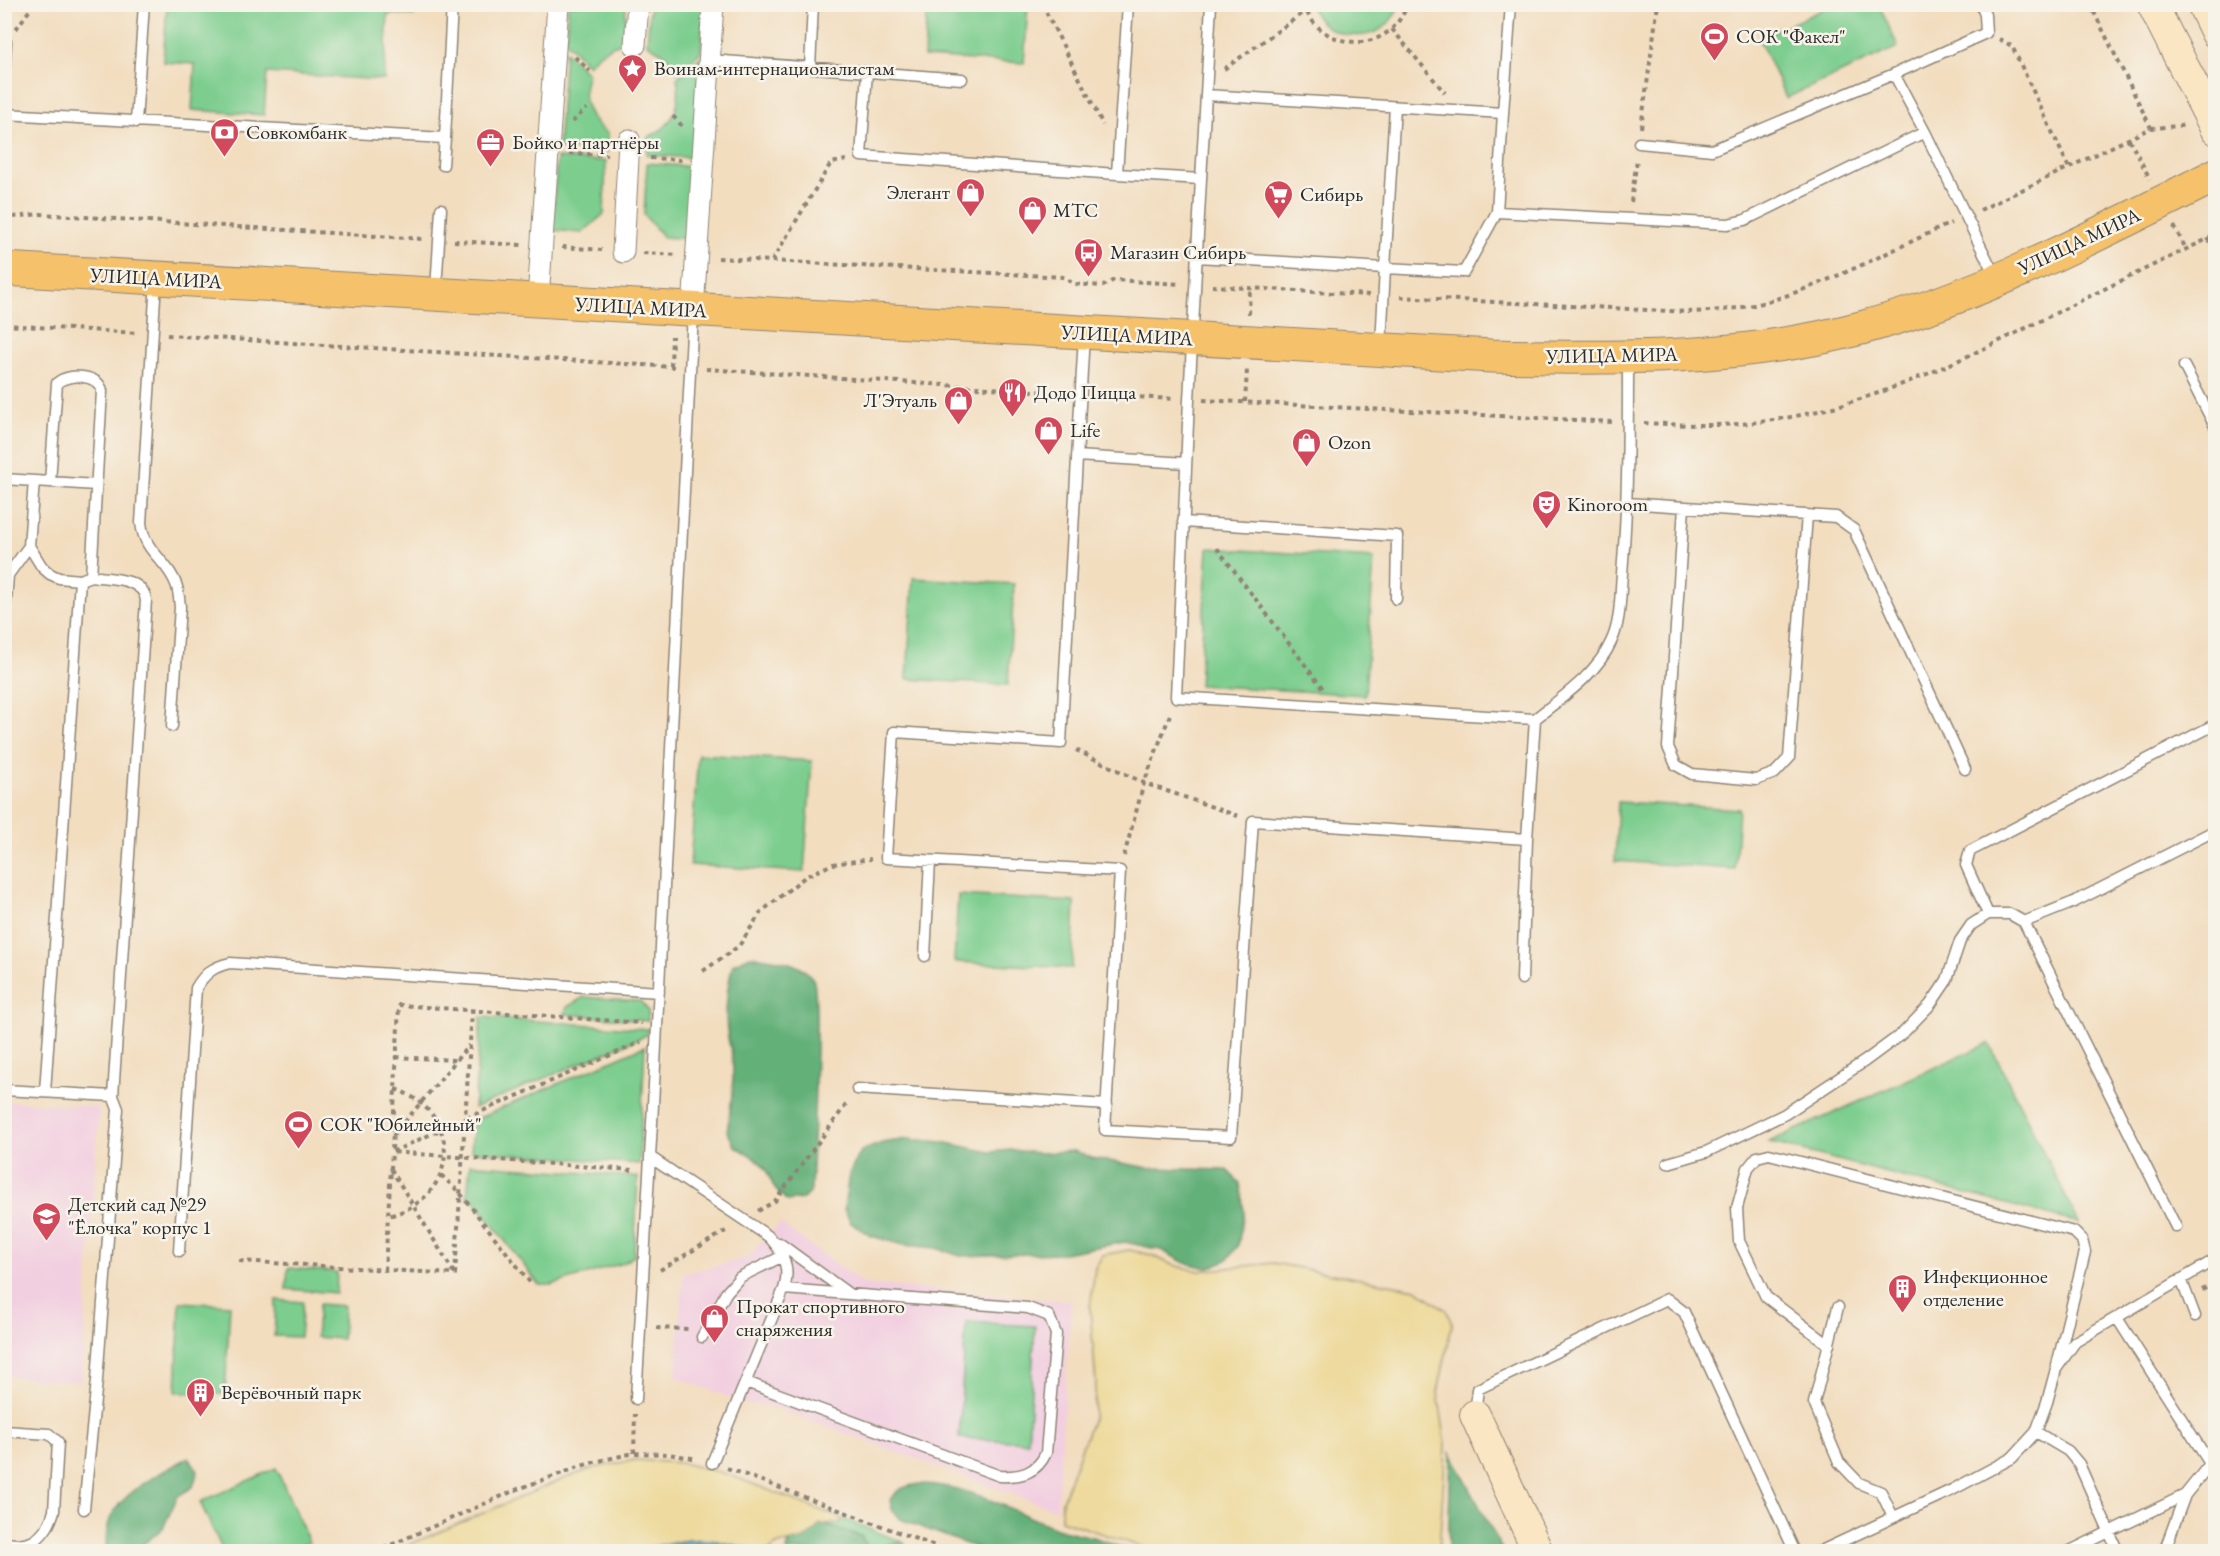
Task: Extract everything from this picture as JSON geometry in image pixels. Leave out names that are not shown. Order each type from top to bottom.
[{"type":"main road","points":[[2152,4],[2216,130]]},
{"type":"main road","points":[[2202,4],[2216,33]]},
{"type":"main road","name":"УЛИЦА МИРА","points":[[4,269],[1491,356],[1628,357],[1725,351],[1795,342],[1861,328],[1940,302],[1997,279],[2216,175]]},
{"type":"main road","points":[[1475,1415],[1538,1551]]},
{"type":"street","points":[[538,300],[558,4]]},
{"type":"street","points":[[635,45],[638,4]]},
{"type":"street","points":[[693,310],[713,4]]},
{"type":"street","points":[[622,252],[629,140]]},
{"type":"lane","points":[[136,122],[144,4]]},
{"type":"lane","points":[[443,165],[452,4]]},
{"type":"lane","points":[[810,68],[813,4]]},
{"type":"lane","points":[[1117,174],[1128,4]]},
{"type":"lane","points":[[1211,4],[1192,338],[1176,697],[1535,719],[1574,687],[1599,661],[1612,641],[1619,611],[1626,503],[1628,357]]},
{"type":"lane","points":[[1197,257],[1464,272],[1497,212],[1511,4]]},
{"type":"lane","points":[[1639,143],[1712,150],[1986,33],[1985,15],[1981,4]]},
{"type":"lane","points":[[4,81],[5,42]]},
{"type":"lane","points":[[710,60],[962,78]]},
{"type":"lane","points":[[867,72],[861,156],[1201,179]]},
{"type":"lane","points":[[1894,74],[1997,279]]},
{"type":"lane","points":[[1206,95],[1503,113]]},
{"type":"lane","points":[[1380,348],[1395,107]]},
{"type":"lane","points":[[4,114],[445,138]]},
{"type":"lane","points":[[1497,212],[1728,224],[1745,220],[1925,132]]},
{"type":"lane","points":[[436,294],[441,209]]},
{"type":"lane","points":[[156,278],[141,523],[146,542],[168,571],[179,593],[172,726]]},
{"type":"lane","points":[[636,1399],[693,310]]},
{"type":"lane","points":[[1084,333],[1061,743],[894,732],[886,858],[1120,872],[1105,1130],[1231,1137],[1253,821],[1527,839]]},
{"type":"lane","points":[[2184,366],[2216,428]]},
{"type":"lane","points":[[45,1092],[85,578],[96,485],[102,391],[97,380],[70,377],[57,383],[50,482]]},
{"type":"lane","points":[[1077,456],[1186,463]]},
{"type":"lane","points":[[4,479],[96,485]]},
{"type":"lane","points":[[4,627],[8,575],[29,546],[34,481]]},
{"type":"lane","points":[[1626,503],[1836,517],[1854,530],[1965,769]]},
{"type":"lane","points":[[1684,507],[1668,747],[1676,765],[1692,774],[1756,780],[1775,774],[1789,758],[1807,515]]},
{"type":"lane","points":[[1183,522],[1398,536],[1396,599]]},
{"type":"lane","points":[[29,546],[42,567],[50,574],[59,578],[85,578],[135,584],[143,590],[146,600],[113,1096],[118,1109],[98,1369],[84,1509]]},
{"type":"lane","points":[[1522,980],[1527,839],[1535,719]]},
{"type":"lane","points":[[1988,914],[1966,865],[1970,851],[2216,724]]},
{"type":"lane","points":[[2024,922],[2074,902],[2216,830]]},
{"type":"lane","points":[[926,956],[930,861]]},
{"type":"lane","points":[[1668,1163],[1706,1152],[1785,1114],[1865,1062],[1903,1033],[1930,1005],[1947,980],[1960,941],[1971,925],[1988,914],[2010,914],[2024,922],[2176,1227]]},
{"type":"lane","points":[[179,1251],[196,988],[204,975],[216,966],[230,963],[656,992]]},
{"type":"lane","points":[[4,1089],[113,1096]]},
{"type":"lane","points":[[857,1089],[1107,1105]]},
{"type":"lane","points":[[1819,1551],[1952,1490],[2012,1458],[2036,1432],[2056,1369],[2085,1251],[2082,1240],[2074,1232],[1769,1154],[1756,1157],[1748,1168],[1737,1208],[1739,1240],[1766,1297],[1829,1345]]},
{"type":"lane","points":[[650,1157],[769,1236],[849,1294]]},
{"type":"lane","points":[[712,1463],[784,1289],[788,1270],[783,1256],[769,1236]]},
{"type":"lane","points":[[704,1334],[726,1293],[740,1277],[783,1256]]},
{"type":"lane","points":[[2056,1369],[2076,1342],[2216,1259]]},
{"type":"lane","points":[[2181,1279],[2195,1316]]},
{"type":"lane","points":[[746,1383],[1000,1476],[1023,1475],[1041,1464],[1048,1444],[1056,1334],[1049,1316],[1028,1308],[784,1289]]},
{"type":"lane","points":[[1475,1415],[1478,1389],[1667,1299],[1684,1312],[1795,1551]]},
{"type":"lane","points":[[1838,1307],[1814,1403],[1839,1462],[1859,1483],[1881,1492],[1893,1517]]},
{"type":"lane","points":[[2068,1551],[2185,1495],[2213,1468],[2117,1318]]},
{"type":"lane","points":[[4,1431],[49,1434],[58,1442],[54,1511],[51,1521],[37,1538],[25,1544],[4,1543]]},
{"type":"lane","points":[[2036,1432],[2068,1451],[2079,1464],[2118,1551]]},
{"type":"lane","points":[[2164,1551],[2185,1495]]},
{"type":"path","points":[[5,42],[34,4]]},
{"type":"path","points":[[1042,4],[1118,155]]},
{"type":"path","points":[[1304,4],[1317,27],[1333,38],[1351,43],[1370,41],[1392,29],[1401,19],[1408,4]]},
{"type":"path","points":[[1628,220],[1658,4]]},
{"type":"path","points":[[4,218],[40,214],[622,252],[1063,277],[1074,284],[1103,286],[1114,280],[1687,312],[1724,311],[1782,298],[1821,283],[2151,128],[2090,4]]},
{"type":"path","points":[[1207,69],[1226,70],[1306,11]]},
{"type":"path","points":[[1392,29],[1445,93],[1445,110]]},
{"type":"path","points":[[1986,33],[2012,46],[2069,168]]},
{"type":"path","points":[[772,261],[831,163],[861,156]]},
{"type":"path","points":[[4,325],[1081,394],[1708,426],[1766,421],[1832,408],[1898,387],[1943,368],[2216,235]]},
{"type":"path","points":[[2208,238],[2216,253]]},
{"type":"path","points":[[1217,548],[1337,707]]},
{"type":"path","points":[[1120,872],[1144,783],[1176,697]]},
{"type":"path","points":[[1061,743],[1144,783],[1253,821]]},
{"type":"path","points":[[703,971],[739,946],[761,912],[806,876],[833,864],[886,858]]},
{"type":"path","points":[[385,1270],[399,1005],[651,1024],[656,992]]},
{"type":"path","points":[[455,1274],[472,1011]]},
{"type":"path","points":[[392,1152],[650,1038]]},
{"type":"path","points":[[393,1136],[470,1045]]},
{"type":"path","points":[[396,1057],[456,1060]]},
{"type":"path","points":[[388,1216],[414,1207],[433,1188],[441,1175],[445,1155],[441,1130],[421,1103],[409,1094],[395,1089]]},
{"type":"path","points":[[644,1280],[775,1201],[857,1089]]},
{"type":"path","points":[[392,1152],[642,1171]]},
{"type":"path","points":[[391,1169],[455,1274]]},
{"type":"path","points":[[441,1175],[460,1193],[532,1285]]},
{"type":"path","points":[[239,1261],[455,1274]]},
{"type":"path","points":[[640,1327],[704,1334]]},
{"type":"path","points":[[634,1453],[636,1399]]},
{"type":"path","points":[[375,1551],[558,1473],[634,1453],[688,1457],[712,1463],[951,1551]]},
{"type":"shaded area","name":"Детский сад №29 \"Ёлочка\" корпус 1","points":[[5,1101],[99,1107],[81,1382],[5,1376]]},
{"type":"shaded area","points":[[780,1223],[863,1284],[1071,1301],[1057,1510],[767,1405],[747,1404],[676,1377],[683,1274],[747,1258]]},
{"type":"green space","points":[[167,4],[414,5],[414,15],[388,14],[384,80],[267,73],[264,115],[192,110],[195,64],[163,62]]},
{"type":"green space","points":[[1311,4],[1400,5],[1383,28],[1373,33],[1352,35],[1331,29],[1322,23],[1315,15]]},
{"type":"green space","points":[[1834,4],[1879,5],[1898,47],[1786,98],[1759,39]]},
{"type":"green space","points":[[568,5],[626,5],[624,43],[608,48],[588,65],[566,42]]},
{"type":"green space","points":[[650,5],[704,5],[701,52],[678,72],[663,53],[647,44]]},
{"type":"green space","points":[[927,5],[1028,5],[1024,63],[924,57]]},
{"type":"green space","points":[[565,51],[588,74],[585,83],[585,100],[595,122],[608,134],[607,152],[558,148]]},
{"type":"green space","points":[[701,57],[695,158],[647,155],[648,137],[664,127],[674,113],[678,97],[677,78]]},
{"type":"green space","points":[[557,158],[606,161],[604,214],[582,233],[552,230]]},
{"type":"green space","points":[[647,163],[695,167],[690,239],[663,237],[644,215]]},
{"type":"green space","points":[[1208,548],[1374,558],[1365,695],[1199,685]]},
{"type":"green space","points":[[913,578],[1014,584],[1008,685],[907,679]]},
{"type":"green space","points":[[698,754],[812,761],[804,872],[690,865]]},
{"type":"green space","points":[[1618,802],[1739,809],[1735,869],[1615,861]]},
{"type":"green space","points":[[958,895],[1075,902],[1072,968],[954,962]]},
{"type":"green space","points":[[750,956],[793,964],[813,979],[816,1045],[811,1191],[803,1199],[787,1201],[775,1189],[765,1168],[755,1158],[735,1146],[727,1131],[733,1076],[727,1029],[728,991],[733,964]]},
{"type":"green space","points":[[584,997],[640,1001],[648,1010],[648,1021],[564,1014],[567,1007]]},
{"type":"green space","points":[[481,1017],[648,1029],[647,1035],[474,1108]]},
{"type":"green space","points":[[1989,1043],[2079,1223],[1769,1142]]},
{"type":"green space","points":[[645,1046],[639,1164],[471,1151],[474,1120]]},
{"type":"green space","points":[[908,1139],[942,1142],[990,1152],[1074,1151],[1092,1158],[1150,1168],[1227,1170],[1240,1183],[1244,1212],[1238,1246],[1227,1260],[1208,1268],[1185,1263],[1161,1250],[1125,1242],[1064,1253],[960,1256],[936,1248],[904,1245],[871,1236],[851,1223],[844,1209],[849,1174],[861,1151],[882,1143]]},
{"type":"green space","points":[[470,1164],[638,1177],[634,1256],[623,1263],[551,1285],[539,1285],[472,1198],[467,1198]]},
{"type":"green space","points":[[288,1268],[337,1272],[336,1293],[286,1289]]},
{"type":"green space","points":[[276,1300],[303,1302],[300,1337],[274,1336]]},
{"type":"green space","points":[[180,1302],[230,1305],[225,1394],[176,1392]]},
{"type":"green space","points":[[319,1304],[344,1306],[342,1339],[316,1337]]},
{"type":"green space","points":[[966,1322],[1035,1326],[1028,1442],[959,1438]]},
{"type":"green space","points":[[1451,1453],[1503,1551],[1448,1551]]},
{"type":"green space","points":[[188,1458],[198,1470],[193,1487],[178,1496],[163,1528],[135,1551],[106,1551],[108,1525],[121,1502],[148,1481]]},
{"type":"green space","points":[[276,1468],[309,1542],[288,1551],[223,1551],[200,1502]]},
{"type":"green space","points":[[919,1484],[938,1485],[974,1494],[1060,1529],[1132,1551],[985,1551],[899,1519],[892,1509],[890,1500],[903,1488]]},
{"type":"green space","points":[[843,1519],[903,1542],[869,1550],[861,1536],[827,1525],[834,1522],[839,1523]]},
{"type":"green space","points":[[820,1524],[861,1536],[869,1550],[903,1542],[912,1551],[786,1551],[789,1542],[806,1536]]},
{"type":"sand","points":[[1129,1250],[1152,1255],[1172,1265],[1199,1271],[1273,1263],[1416,1289],[1446,1310],[1452,1324],[1438,1392],[1446,1445],[1439,1551],[1154,1551],[1061,1520],[1062,1501],[1093,1418],[1096,1383],[1090,1308],[1095,1268],[1103,1255]]},
{"type":"sand","points":[[635,1460],[682,1463],[727,1474],[843,1519],[839,1523],[820,1524],[806,1538],[777,1545],[771,1549],[772,1551],[756,1550],[718,1541],[692,1540],[657,1546],[640,1552],[392,1552],[563,1479],[594,1468]]},
{"type":"water","points":[[689,1540],[712,1540],[756,1551],[640,1551]]},
{"type":"place","name":"СОК \"Факел\"","points":[[1715,62]]},
{"type":"place","name":"Воинам-интернационалистам","points":[[633,94]]},
{"type":"place","name":"Совкомбанк","points":[[225,158]]},
{"type":"place","name":"Бойко и партнёры","points":[[491,168]]},
{"type":"place","name":"Элегант","points":[[971,218]]},
{"type":"place","name":"Сибирь","points":[[1279,220]]},
{"type":"place","name":"МТС","points":[[1032,236]]},
{"type":"place","name":"Магазин Сибирь","points":[[1089,278]]},
{"type":"place","name":"Додо Пицца","points":[[1013,418]]},
{"type":"place","name":"Л'Этуаль","points":[[958,426]]},
{"type":"place","name":"Life","points":[[1049,456]]},
{"type":"place","name":"Ozon","points":[[1307,468]]},
{"type":"place","name":"Kinoroom","points":[[1546,530]]},
{"type":"place","name":"СОК \"Юбилейный\"","points":[[299,1150]]},
{"type":"place","name":"Детский сад №29 \"Ёлочка\" корпус 1","points":[[47,1242]]},
{"type":"place","name":"Инфекционное отделение","points":[[1902,1314]]},
{"type":"place","name":"Прокат спортивного снаряжения","points":[[715,1344]]},
{"type":"place","name":"Верёвочный парк","points":[[200,1418]]}]
